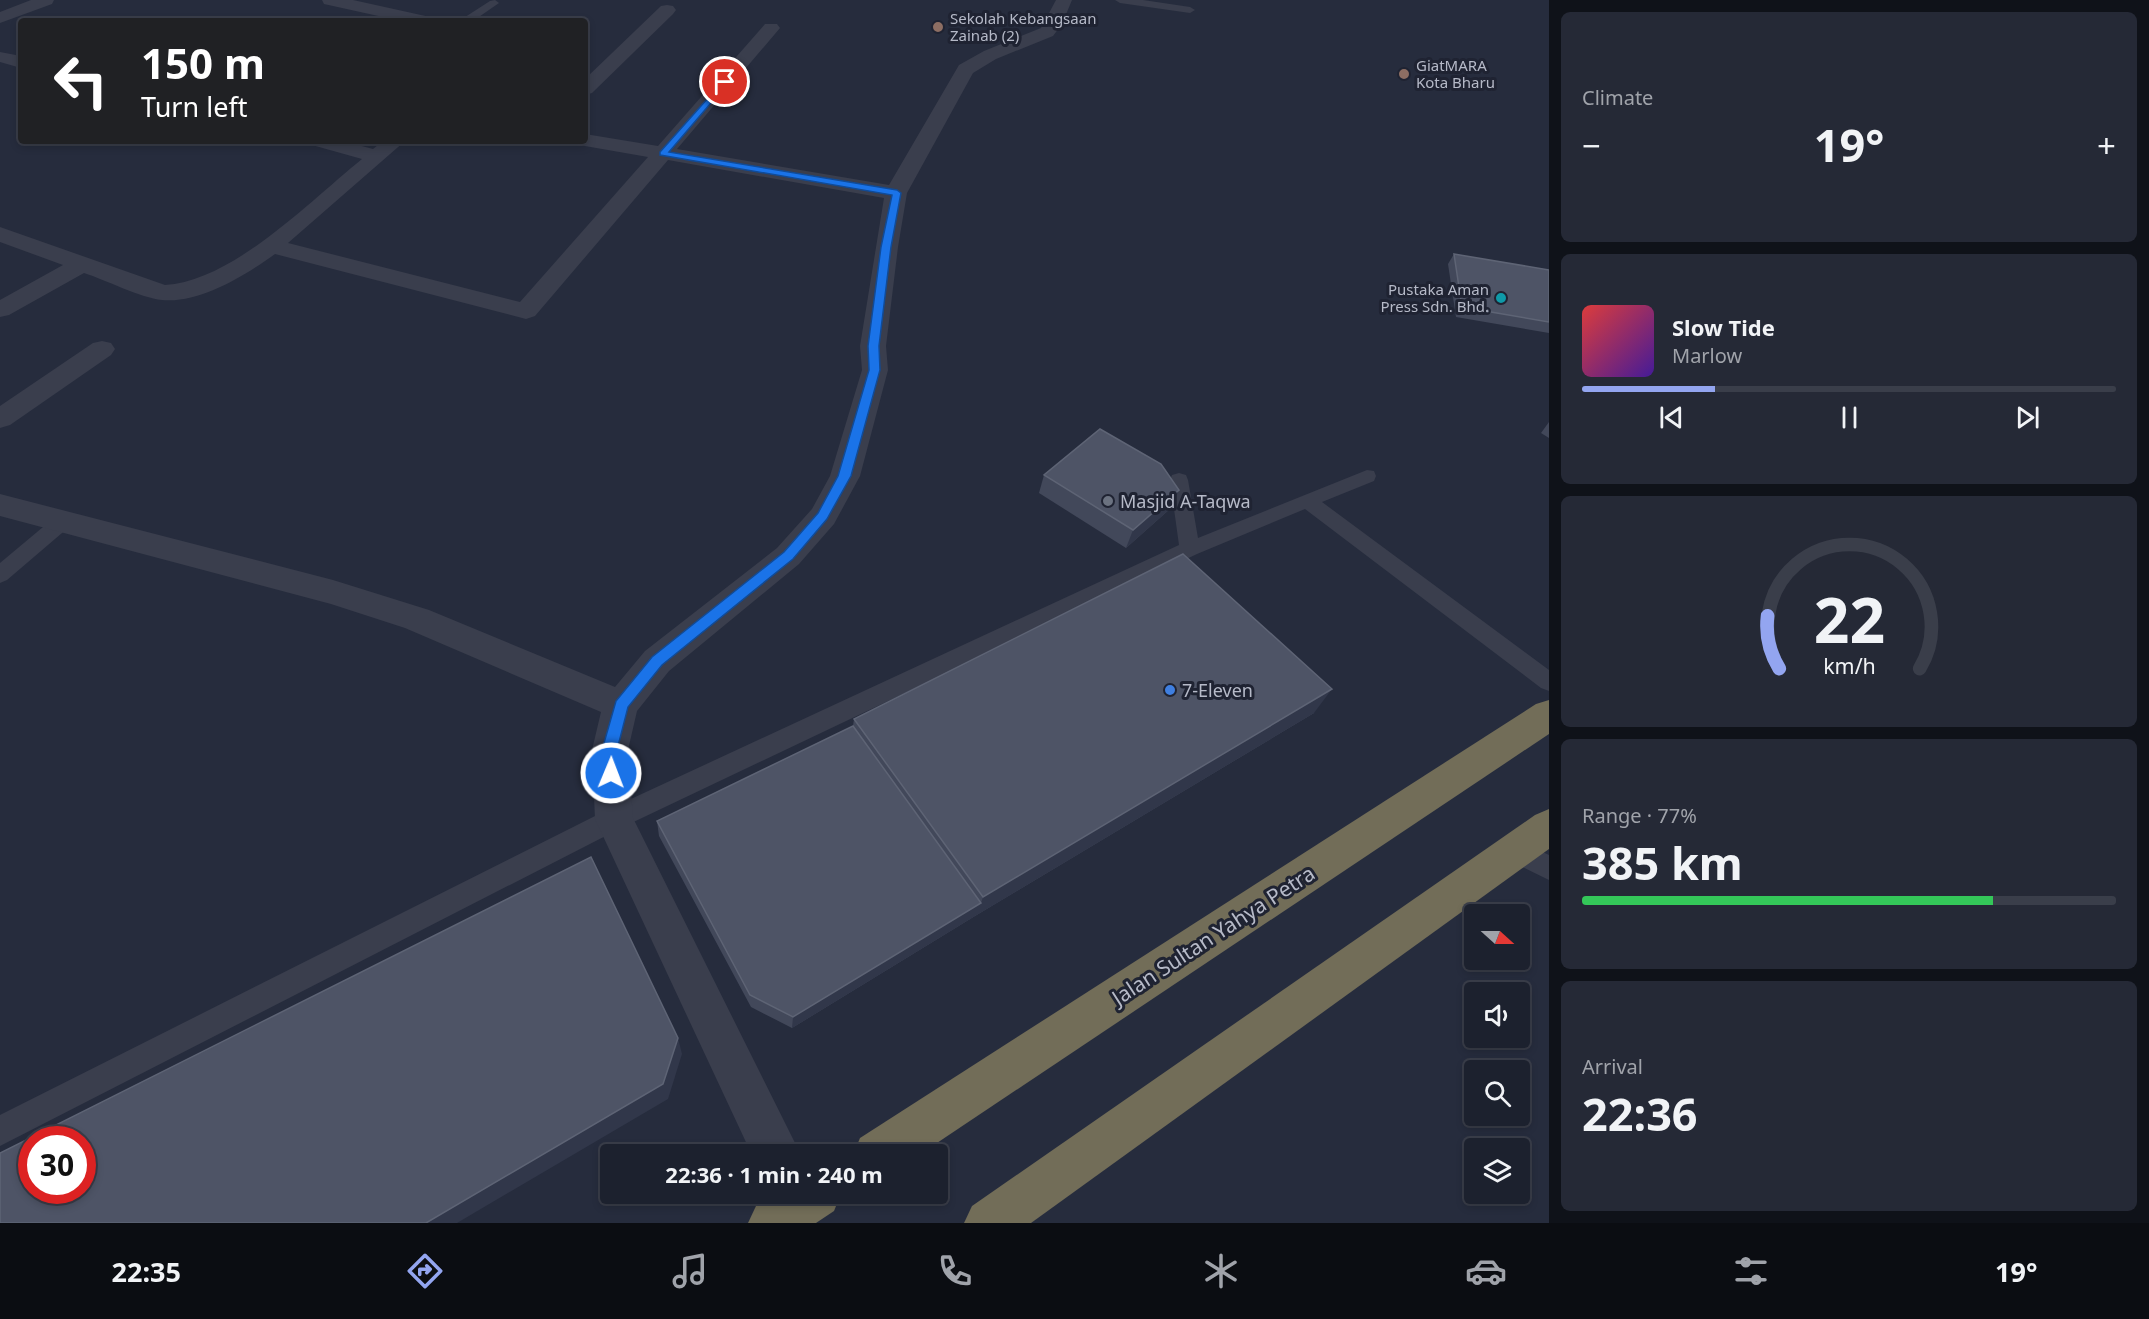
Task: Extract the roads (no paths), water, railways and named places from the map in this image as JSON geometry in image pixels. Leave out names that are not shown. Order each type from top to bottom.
[{"type":"highway","name":"Jalan Sultan Yahya Petra","points":[[894,1144],[1549,715]]},
{"type":"highway","points":[[989,1223],[1538,848]]},
{"type":"street","points":[[0,18],[46,0]]},
{"type":"street","points":[[330,0],[411,18]]},
{"type":"street","points":[[772,1144],[614,819],[610,750],[621,705],[657,661],[788,556],[823,516],[844,476],[874,370],[875,335],[886,247],[897,193],[966,69],[990,55],[1047,32],[1064,0]]},
{"type":"street","points":[[588,86],[668,10]]},
{"type":"street","points":[[271,246],[526,311],[771,28]]},
{"type":"street","points":[[0,57],[18,61]]},
{"type":"street","points":[[588,140],[897,193]]},
{"type":"street","points":[[330,144],[376,156]]},
{"type":"street","points":[[0,234],[163,293],[190,291],[247,263],[271,246],[391,144]]},
{"type":"street","points":[[0,310],[82,264]]},
{"type":"street","points":[[0,419],[102,349]]},
{"type":"street","points":[[0,505],[333,592],[417,619],[621,705]]},
{"type":"lane","points":[[1120,0],[1151,2],[1190,10]]},
{"type":"lane","points":[[470,18],[494,3]]},
{"type":"lane","points":[[0,1131],[614,819],[1190,549],[1367,476]]},
{"type":"lane","points":[[1179,480],[1190,549]]},
{"type":"lane","points":[[1308,501],[1549,682]]},
{"type":"lane","points":[[0,575],[62,522]]},
{"type":"place","name":"Sekolah Kebangsaan Zainab (2)","points":[[938,27]]},
{"type":"place","name":"GiatMARA Kota Bharu","points":[[1404,74]]},
{"type":"place","name":"Pustaka Aman Press Sdn. Bhd.","points":[[1501,298]]},
{"type":"place","name":"Masjid A-Taqwa","points":[[1108,501]]},
{"type":"place","name":"7-Eleven","points":[[1170,690]]}]
